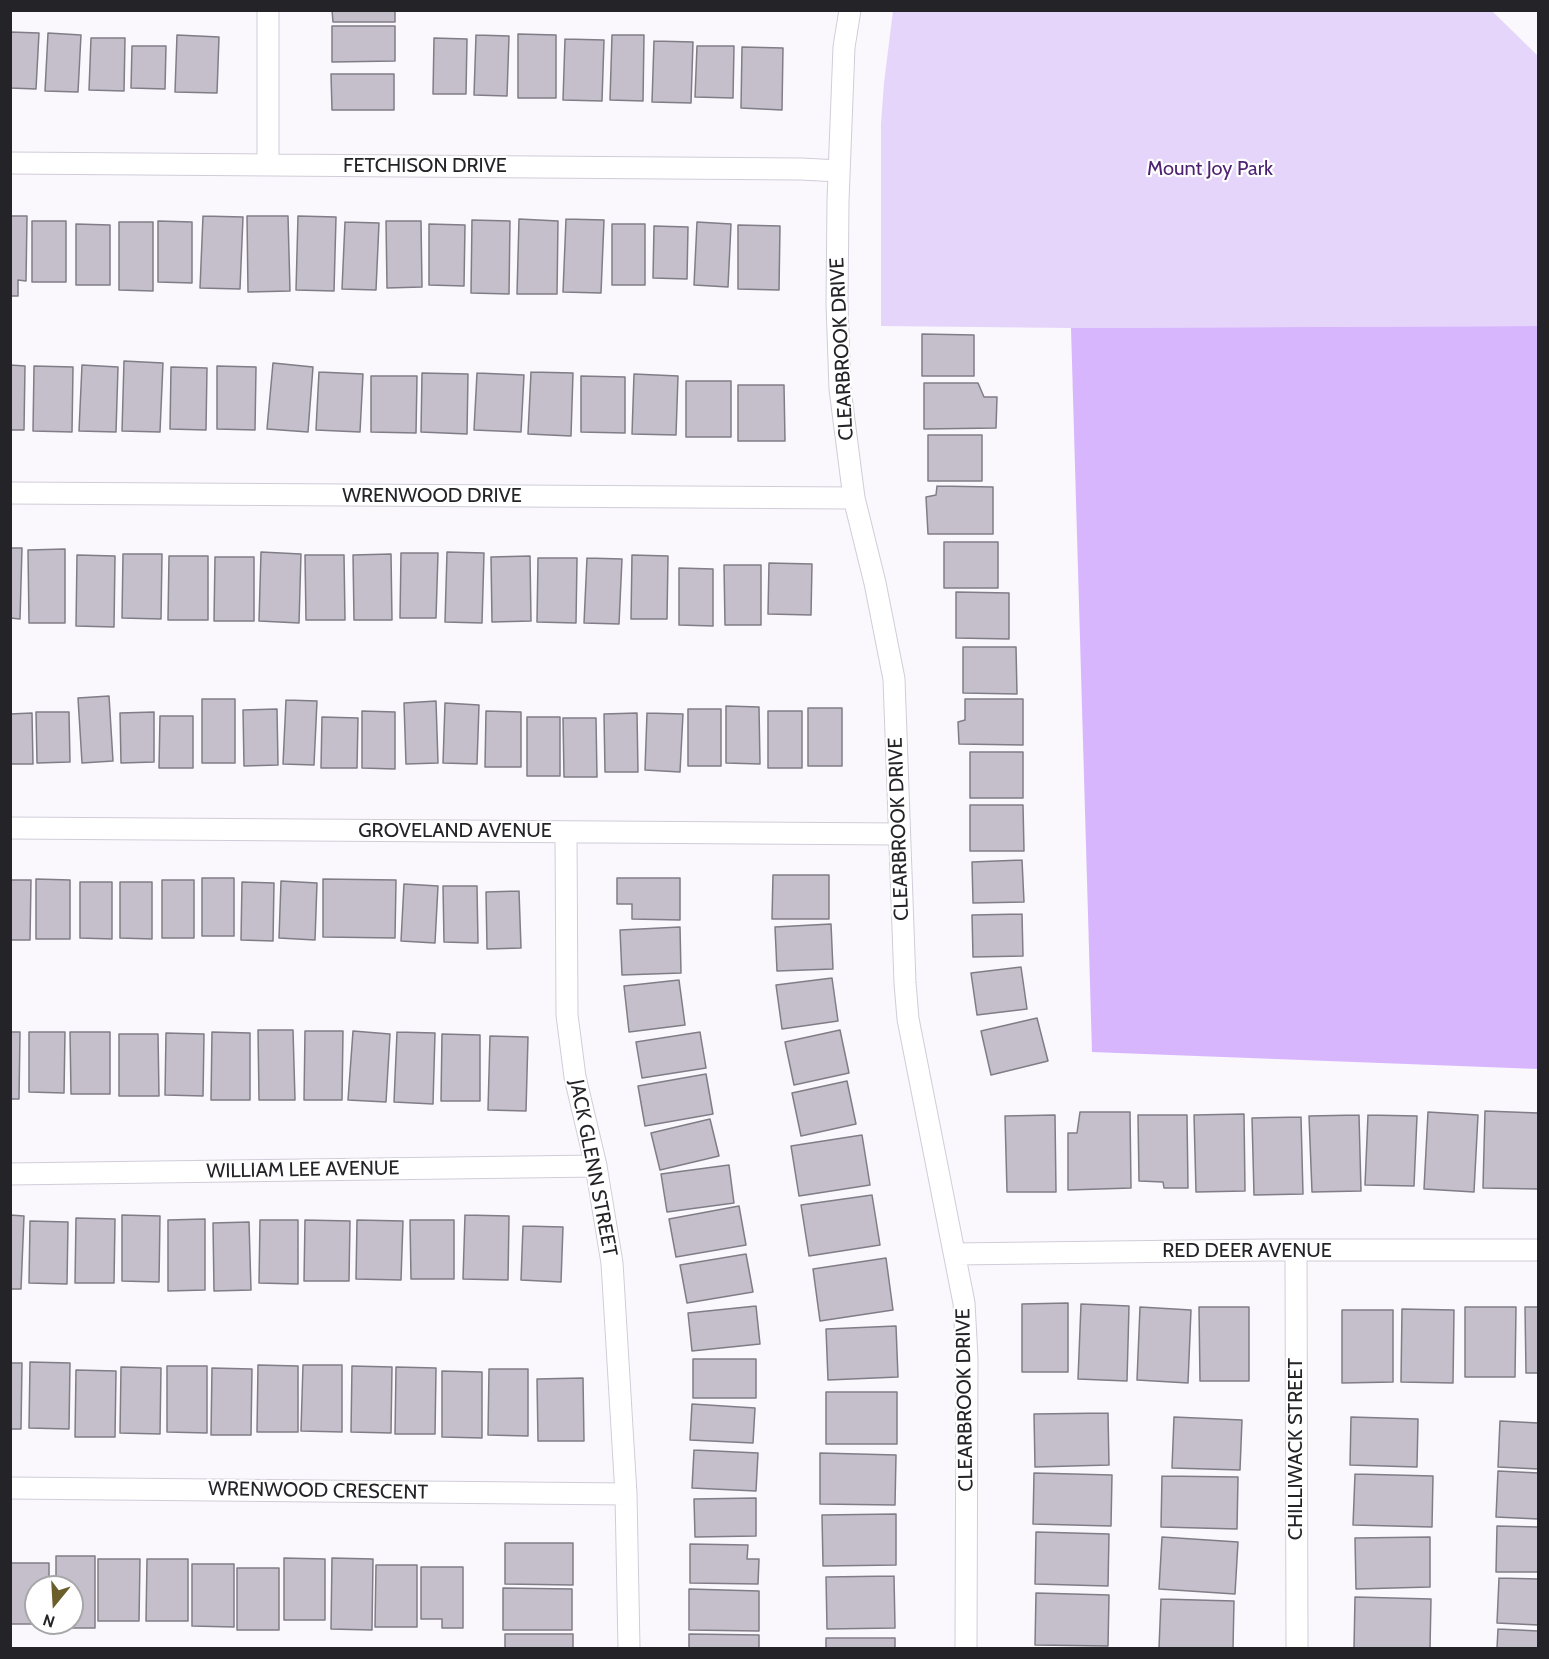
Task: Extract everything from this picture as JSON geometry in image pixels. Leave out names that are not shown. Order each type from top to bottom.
[{"type":"street","points":[[267,10],[268,165]]},
{"type":"street","name":"CLEARBROOK DRIVE","points":[[850,10],[844,47],[839,171],[837,304],[840,389],[854,498],[894,679],[908,1019],[964,1303],[967,1358],[966,1648]]},
{"type":"street","name":"FETCHISON DRIVE","points":[[10,163],[839,171]]},
{"type":"street","name":"WRENWOOD DRIVE","points":[[10,493],[854,498]]},
{"type":"street","name":"GROVELAND AVENUE","points":[[10,828],[899,834]]},
{"type":"street","name":"JACK GLENN STREET","points":[[566,832],[567,1015],[575,1077],[596,1166],[612,1263],[626,1494],[629,1648]]},
{"type":"street","name":"WILLIAM LEE AVENUE","points":[[10,1174],[596,1166]]},
{"type":"street","name":"CHILLIWACK STREET","points":[[1296,1250],[1297,1648]]},
{"type":"street","name":"RED DEER AVENUE","points":[[955,1254],[1539,1250]]},
{"type":"street","name":"WRENWOOD CRESCENT","points":[[10,1488],[626,1494]]},
{"type":"green space","name":"Mount Joy Park","points":[[893,11],[1492,11],[1538,56],[1538,326],[1071,328],[881,326],[881,124]]},
{"type":"shaded area","points":[[1538,326],[1538,1069],[1092,1052],[1071,328]]},
{"type":"building","points":[[332,10],[395,10],[395,22],[333,22]]},
{"type":"building","points":[[332,26],[395,26],[395,61],[332,62]]},
{"type":"building","points":[[10,32],[39,33],[36,89],[10,88]]},
{"type":"building","points":[[48,33],[81,35],[78,92],[45,91]]},
{"type":"building","points":[[518,34],[556,35],[556,98],[518,98]]},
{"type":"building","points":[[177,35],[219,37],[217,93],[175,92]]},
{"type":"building","points":[[476,35],[509,36],[507,96],[474,95]]},
{"type":"building","points":[[612,35],[644,35],[643,101],[610,100]]},
{"type":"building","points":[[91,38],[125,38],[124,91],[89,90]]},
{"type":"building","points":[[434,38],[467,39],[466,94],[433,94]]},
{"type":"building","points":[[565,39],[604,40],[602,101],[563,100]]},
{"type":"building","points":[[654,41],[693,42],[691,103],[652,102]]},
{"type":"building","points":[[132,46],[166,46],[165,89],[131,88]]},
{"type":"building","points":[[697,46],[734,46],[733,98],[695,97]]},
{"type":"building","points":[[742,47],[783,48],[782,110],[741,108]]},
{"type":"building","points":[[331,74],[394,74],[394,110],[332,110]]},
{"type":"building","points":[[10,216],[27,216],[26,281],[18,280],[18,296],[10,296]]},
{"type":"building","points":[[203,216],[243,217],[240,289],[200,288]]},
{"type":"building","points":[[247,216],[288,216],[290,291],[248,292]]},
{"type":"building","points":[[298,216],[336,217],[334,291],[296,290]]},
{"type":"building","points":[[519,219],[558,221],[557,294],[517,294]]},
{"type":"building","points":[[566,219],[604,220],[601,293],[563,292]]},
{"type":"building","points":[[472,220],[510,221],[509,294],[471,293]]},
{"type":"building","points":[[32,221],[66,221],[66,282],[32,282]]},
{"type":"building","points":[[158,221],[192,222],[192,283],[158,282]]},
{"type":"building","points":[[386,221],[421,221],[422,287],[387,288]]},
{"type":"building","points":[[119,222],[153,222],[153,291],[119,290]]},
{"type":"building","points":[[345,222],[379,223],[376,290],[342,289]]},
{"type":"building","points":[[697,222],[731,224],[728,287],[694,285]]},
{"type":"building","points":[[76,224],[110,225],[110,285],[76,285]]},
{"type":"building","points":[[429,224],[465,225],[464,286],[429,285]]},
{"type":"building","points":[[612,224],[645,224],[645,285],[612,285]]},
{"type":"building","points":[[738,225],[780,226],[779,290],[738,289]]},
{"type":"building","points":[[654,226],[688,227],[687,279],[653,278]]},
{"type":"building","points":[[922,334],[974,335],[974,376],[922,376]]},
{"type":"building","points":[[124,361],[163,363],[160,432],[122,431]]},
{"type":"building","points":[[273,363],[313,367],[308,432],[267,429]]},
{"type":"building","points":[[10,365],[25,366],[24,430],[10,430]]},
{"type":"building","points":[[82,365],[118,367],[116,432],[79,431]]},
{"type":"building","points":[[34,366],[73,367],[72,432],[33,431]]},
{"type":"building","points":[[217,366],[256,367],[255,430],[217,429]]},
{"type":"building","points":[[171,367],[207,368],[206,430],[170,429]]},
{"type":"building","points":[[319,372],[363,374],[360,432],[316,430]]},
{"type":"building","points":[[531,372],[573,373],[571,436],[528,434]]},
{"type":"building","points":[[422,373],[468,374],[467,434],[421,432]]},
{"type":"building","points":[[477,373],[524,375],[521,432],[474,430]]},
{"type":"building","points":[[634,374],[678,376],[676,435],[632,434]]},
{"type":"building","points":[[371,376],[417,376],[416,433],[371,432]]},
{"type":"building","points":[[581,376],[625,377],[625,433],[581,432]]},
{"type":"building","points":[[686,381],[731,381],[731,437],[686,437]]},
{"type":"building","points":[[924,383],[978,383],[984,397],[997,397],[996,428],[924,429]]},
{"type":"building","points":[[738,385],[784,385],[785,441],[738,441]]},
{"type":"building","points":[[928,435],[982,435],[982,481],[928,481]]},
{"type":"building","points":[[937,486],[993,487],[993,534],[928,534],[926,497],[936,495]]},
{"type":"building","points":[[944,542],[998,542],[998,588],[944,588]]},
{"type":"building","points":[[10,548],[22,548],[20,619],[10,618]]},
{"type":"building","points":[[65,549],[65,623],[29,623],[28,550]]},
{"type":"building","points":[[261,552],[301,554],[299,623],[259,621]]},
{"type":"building","points":[[447,552],[484,553],[482,623],[445,622]]},
{"type":"building","points":[[401,553],[438,553],[436,618],[400,618]]},
{"type":"building","points":[[123,554],[162,554],[161,619],[122,618]]},
{"type":"building","points":[[391,554],[392,620],[354,620],[353,555]]},
{"type":"building","points":[[77,555],[115,556],[114,627],[76,626]]},
{"type":"building","points":[[305,555],[344,555],[345,620],[306,620]]},
{"type":"building","points":[[632,555],[668,556],[667,619],[631,619]]},
{"type":"building","points":[[169,556],[208,556],[208,620],[168,620]]},
{"type":"building","points":[[530,556],[531,621],[492,622],[491,557]]},
{"type":"building","points":[[215,557],[254,557],[254,621],[214,621]]},
{"type":"building","points":[[538,558],[577,558],[576,623],[537,622]]},
{"type":"building","points":[[587,558],[622,559],[619,624],[584,623]]},
{"type":"building","points":[[769,563],[812,564],[811,615],[768,614]]},
{"type":"building","points":[[724,565],[761,565],[761,625],[725,625]]},
{"type":"building","points":[[679,568],[713,569],[713,626],[679,625]]},
{"type":"building","points":[[956,592],[1009,593],[1009,639],[956,638]]},
{"type":"building","points":[[963,647],[1016,647],[1017,694],[963,693]]},
{"type":"building","points":[[109,696],[113,761],[82,763],[78,698]]},
{"type":"building","points":[[202,699],[235,699],[235,763],[202,763]]},
{"type":"building","points":[[965,699],[1023,699],[1023,745],[959,744],[958,722],[965,720]]},
{"type":"building","points":[[286,700],[317,701],[314,765],[283,764]]},
{"type":"building","points":[[436,701],[438,763],[406,764],[404,703]]},
{"type":"building","points":[[445,703],[479,705],[477,764],[443,763]]},
{"type":"building","points":[[726,706],[759,707],[760,764],[726,763]]},
{"type":"building","points":[[808,708],[842,708],[842,766],[808,766]]},
{"type":"building","points":[[277,709],[278,765],[244,766],[243,710]]},
{"type":"building","points":[[688,709],[721,709],[721,766],[688,766]]},
{"type":"building","points":[[362,711],[395,712],[395,769],[362,768]]},
{"type":"building","points":[[486,711],[521,712],[521,767],[485,767]]},
{"type":"building","points":[[768,711],[802,711],[802,768],[768,768]]},
{"type":"building","points":[[36,712],[69,712],[70,762],[37,763]]},
{"type":"building","points":[[154,712],[154,762],[121,763],[120,713]]},
{"type":"building","points":[[32,713],[33,764],[10,764],[10,714]]},
{"type":"building","points":[[637,713],[638,772],[605,772],[604,714]]},
{"type":"building","points":[[647,713],[683,714],[680,772],[645,770]]},
{"type":"building","points":[[160,716],[193,716],[193,768],[159,768]]},
{"type":"building","points":[[322,717],[358,718],[357,768],[321,768]]},
{"type":"building","points":[[527,717],[560,717],[560,776],[527,776]]},
{"type":"building","points":[[563,718],[596,718],[597,777],[564,777]]},
{"type":"building","points":[[970,752],[1023,752],[1023,798],[970,798]]},
{"type":"building","points":[[970,805],[1023,805],[1024,851],[970,851]]},
{"type":"building","points":[[1022,860],[1024,902],[973,903],[972,862]]},
{"type":"building","points":[[773,875],[829,875],[829,919],[772,919]]},
{"type":"building","points":[[202,878],[234,878],[234,936],[202,936]]},
{"type":"building","points":[[617,878],[680,878],[680,920],[632,919],[632,904],[617,904]]},
{"type":"building","points":[[36,879],[70,880],[70,939],[36,939]]},
{"type":"building","points":[[323,879],[396,880],[395,938],[323,937]]},
{"type":"building","points":[[10,880],[31,880],[30,940],[10,940]]},
{"type":"building","points":[[162,880],[194,880],[194,938],[162,938]]},
{"type":"building","points":[[281,881],[317,883],[315,940],[279,938]]},
{"type":"building","points":[[80,882],[112,882],[112,939],[80,938]]},
{"type":"building","points":[[120,882],[152,882],[152,939],[120,938]]},
{"type":"building","points":[[242,882],[274,883],[273,941],[241,940]]},
{"type":"building","points":[[404,884],[438,886],[435,943],[401,941]]},
{"type":"building","points":[[443,886],[477,886],[478,943],[444,942]]},
{"type":"building","points":[[519,891],[521,948],[487,949],[486,892]]},
{"type":"building","points":[[1022,914],[1023,956],[973,957],[972,915]]},
{"type":"building","points":[[831,924],[833,969],[777,971],[775,927]]},
{"type":"building","points":[[680,927],[681,973],[622,975],[620,930]]},
{"type":"building","points":[[1021,967],[1027,1009],[977,1015],[971,973]]},
{"type":"building","points":[[832,978],[838,1021],[782,1029],[776,985]]},
{"type":"building","points":[[679,980],[685,1025],[629,1032],[624,986]]},
{"type":"building","points":[[1037,1018],[1048,1061],[991,1075],[981,1031]]},
{"type":"building","points":[[258,1030],[293,1030],[295,1100],[259,1100]]},
{"type":"building","points":[[840,1030],[849,1073],[794,1085],[785,1042]]},
{"type":"building","points":[[305,1031],[343,1031],[342,1100],[304,1100]]},
{"type":"building","points":[[353,1031],[390,1034],[386,1102],[348,1100]]},
{"type":"building","points":[[10,1032],[20,1032],[19,1099],[10,1099]]},
{"type":"building","points":[[29,1032],[65,1032],[64,1093],[29,1092]]},
{"type":"building","points":[[70,1032],[110,1032],[110,1094],[71,1094]]},
{"type":"building","points":[[212,1032],[250,1033],[250,1100],[211,1100]]},
{"type":"building","points":[[397,1032],[435,1033],[433,1104],[394,1102]]},
{"type":"building","points":[[700,1032],[706,1068],[642,1078],[636,1042]]},
{"type":"building","points":[[166,1033],[204,1034],[203,1096],[165,1095]]},
{"type":"building","points":[[119,1034],[158,1034],[159,1096],[119,1096]]},
{"type":"building","points":[[442,1034],[480,1035],[480,1101],[441,1101]]},
{"type":"building","points":[[490,1036],[528,1037],[526,1111],[488,1110]]},
{"type":"building","points":[[706,1074],[713,1114],[645,1126],[638,1086]]},
{"type":"building","points":[[847,1081],[856,1124],[801,1136],[792,1093]]},
{"type":"building","points":[[1485,1111],[1538,1113],[1538,1189],[1483,1188]]},
{"type":"building","points":[[1080,1112],[1130,1112],[1131,1188],[1068,1190],[1068,1133],[1077,1133]]},
{"type":"building","points":[[1428,1112],[1478,1115],[1474,1192],[1424,1189]]},
{"type":"building","points":[[1244,1114],[1245,1191],[1196,1192],[1194,1115]]},
{"type":"building","points":[[1055,1115],[1056,1192],[1007,1192],[1005,1116]]},
{"type":"building","points":[[1138,1115],[1187,1115],[1188,1188],[1164,1188],[1163,1182],[1139,1181]]},
{"type":"building","points":[[1359,1115],[1361,1191],[1312,1192],[1309,1116]]},
{"type":"building","points":[[1368,1115],[1417,1116],[1414,1186],[1365,1185]]},
{"type":"building","points":[[1301,1117],[1303,1194],[1254,1195],[1252,1118]]},
{"type":"building","points":[[710,1119],[719,1156],[660,1170],[651,1133]]},
{"type":"building","points":[[862,1135],[870,1185],[799,1196],[791,1146]]},
{"type":"building","points":[[729,1165],[734,1203],[667,1212],[661,1174]]},
{"type":"building","points":[[872,1195],[880,1245],[809,1256],[801,1205]]},
{"type":"building","points":[[739,1206],[746,1245],[676,1257],[669,1219]]},
{"type":"building","points":[[10,1215],[24,1216],[21,1289],[10,1289]]},
{"type":"building","points":[[122,1215],[160,1216],[159,1282],[122,1281]]},
{"type":"building","points":[[465,1215],[509,1216],[508,1280],[463,1279]]},
{"type":"building","points":[[76,1218],[115,1219],[114,1283],[75,1283]]},
{"type":"building","points":[[205,1219],[205,1290],[168,1291],[168,1220]]},
{"type":"building","points":[[260,1220],[298,1220],[298,1284],[259,1283]]},
{"type":"building","points":[[305,1220],[350,1221],[349,1281],[304,1281]]},
{"type":"building","points":[[357,1220],[403,1221],[401,1280],[356,1279]]},
{"type":"building","points":[[410,1220],[454,1220],[454,1279],[411,1279]]},
{"type":"building","points":[[30,1221],[68,1222],[67,1284],[29,1283]]},
{"type":"building","points":[[249,1222],[251,1290],[214,1291],[213,1223]]},
{"type":"building","points":[[523,1226],[563,1227],[561,1282],[521,1280]]},
{"type":"building","points":[[746,1254],[753,1292],[687,1303],[680,1265]]},
{"type":"building","points":[[886,1258],[893,1310],[820,1321],[813,1269]]},
{"type":"building","points":[[1068,1303],[1068,1372],[1022,1372],[1022,1304]]},
{"type":"building","points":[[1081,1304],[1129,1306],[1127,1381],[1078,1379]]},
{"type":"building","points":[[756,1306],[760,1344],[692,1351],[688,1313]]},
{"type":"building","points":[[1140,1307],[1191,1310],[1188,1383],[1137,1380]]},
{"type":"building","points":[[1199,1307],[1249,1307],[1249,1381],[1200,1381]]},
{"type":"building","points":[[1465,1307],[1516,1307],[1515,1377],[1465,1377]]},
{"type":"building","points":[[1525,1307],[1538,1307],[1538,1373],[1526,1373]]},
{"type":"building","points":[[1402,1309],[1454,1310],[1453,1383],[1401,1382]]},
{"type":"building","points":[[1342,1310],[1393,1310],[1393,1382],[1342,1383]]},
{"type":"building","points":[[896,1326],[898,1377],[828,1380],[826,1329]]},
{"type":"building","points":[[693,1359],[756,1359],[756,1398],[693,1398]]},
{"type":"building","points":[[30,1362],[70,1363],[69,1429],[29,1428]]},
{"type":"building","points":[[10,1363],[22,1363],[21,1429],[10,1429]]},
{"type":"building","points":[[258,1365],[298,1366],[298,1432],[257,1432]]},
{"type":"building","points":[[303,1365],[342,1365],[342,1432],[301,1431]]},
{"type":"building","points":[[167,1366],[207,1366],[207,1433],[167,1432]]},
{"type":"building","points":[[352,1366],[392,1367],[391,1433],[351,1432]]},
{"type":"building","points":[[121,1367],[161,1368],[160,1434],[120,1433]]},
{"type":"building","points":[[396,1367],[436,1368],[435,1434],[395,1434]]},
{"type":"building","points":[[212,1368],[252,1369],[251,1435],[211,1435]]},
{"type":"building","points":[[489,1369],[528,1369],[528,1436],[488,1435]]},
{"type":"building","points":[[76,1370],[116,1371],[115,1437],[75,1437]]},
{"type":"building","points":[[442,1371],[482,1372],[482,1438],[442,1437]]},
{"type":"building","points":[[583,1378],[584,1441],[538,1441],[537,1379]]},
{"type":"building","points":[[826,1392],[897,1392],[897,1444],[826,1444]]},
{"type":"building","points":[[692,1404],[755,1408],[753,1443],[690,1440]]},
{"type":"building","points":[[1108,1413],[1109,1465],[1035,1467],[1034,1414]]},
{"type":"building","points":[[1174,1417],[1242,1420],[1240,1470],[1172,1468]]},
{"type":"building","points":[[1351,1417],[1418,1419],[1417,1467],[1350,1465]]},
{"type":"building","points":[[1500,1421],[1538,1423],[1538,1469],[1498,1467]]},
{"type":"building","points":[[694,1450],[758,1453],[756,1491],[692,1488]]},
{"type":"building","points":[[820,1453],[896,1455],[895,1505],[820,1504]]},
{"type":"building","points":[[1498,1471],[1538,1473],[1538,1519],[1496,1517]]},
{"type":"building","points":[[1034,1473],[1112,1475],[1111,1526],[1033,1524]]},
{"type":"building","points":[[1355,1474],[1433,1476],[1432,1527],[1353,1525]]},
{"type":"building","points":[[1162,1476],[1238,1477],[1237,1529],[1161,1527]]},
{"type":"building","points":[[756,1498],[756,1536],[695,1537],[694,1499]]},
{"type":"building","points":[[896,1514],[896,1565],[823,1566],[822,1515]]},
{"type":"building","points":[[1497,1526],[1538,1527],[1538,1572],[1496,1572]]},
{"type":"building","points":[[1036,1532],[1109,1534],[1108,1586],[1035,1584]]},
{"type":"building","points":[[1162,1537],[1238,1542],[1235,1594],[1159,1589]]},
{"type":"building","points":[[1430,1537],[1430,1587],[1356,1589],[1355,1538]]},
{"type":"building","points":[[505,1543],[573,1543],[573,1585],[505,1584]]},
{"type":"building","points":[[690,1544],[748,1545],[747,1559],[759,1559],[758,1584],[690,1583]]},
{"type":"building","points":[[56,1556],[95,1556],[95,1628],[84,1628],[84,1575],[56,1575]]},
{"type":"building","points":[[284,1558],[325,1559],[325,1620],[284,1620]]},
{"type":"building","points":[[332,1558],[373,1559],[372,1630],[331,1629]]},
{"type":"building","points":[[98,1559],[140,1559],[139,1621],[98,1621]]},
{"type":"building","points":[[147,1559],[188,1559],[188,1621],[146,1621]]},
{"type":"building","points":[[10,1563],[49,1563],[49,1575],[24,1575],[24,1624],[10,1624]]},
{"type":"building","points":[[192,1564],[234,1564],[234,1627],[192,1626]]},
{"type":"building","points":[[376,1565],[417,1565],[417,1627],[375,1627]]},
{"type":"building","points":[[421,1567],[463,1567],[463,1628],[442,1628],[442,1619],[421,1619]]},
{"type":"building","points":[[237,1568],[279,1568],[279,1630],[237,1630]]},
{"type":"building","points":[[894,1576],[895,1628],[827,1629],[826,1577]]},
{"type":"building","points":[[1499,1578],[1538,1579],[1538,1625],[1497,1623]]},
{"type":"building","points":[[503,1588],[572,1589],[572,1630],[503,1630]]},
{"type":"building","points":[[689,1589],[759,1591],[759,1631],[689,1630]]},
{"type":"building","points":[[1036,1593],[1109,1595],[1108,1646],[1035,1645]]},
{"type":"building","points":[[1355,1597],[1431,1599],[1430,1648],[1354,1648]]},
{"type":"building","points":[[1161,1599],[1234,1601],[1233,1648],[1159,1648]]},
{"type":"building","points":[[1498,1629],[1538,1631],[1538,1648],[1497,1648]]},
{"type":"building","points":[[505,1634],[573,1634],[573,1648],[505,1648]]},
{"type":"building","points":[[689,1634],[759,1635],[759,1648],[689,1648]]},
{"type":"building","points":[[826,1638],[895,1638],[895,1648],[826,1648]]}]
